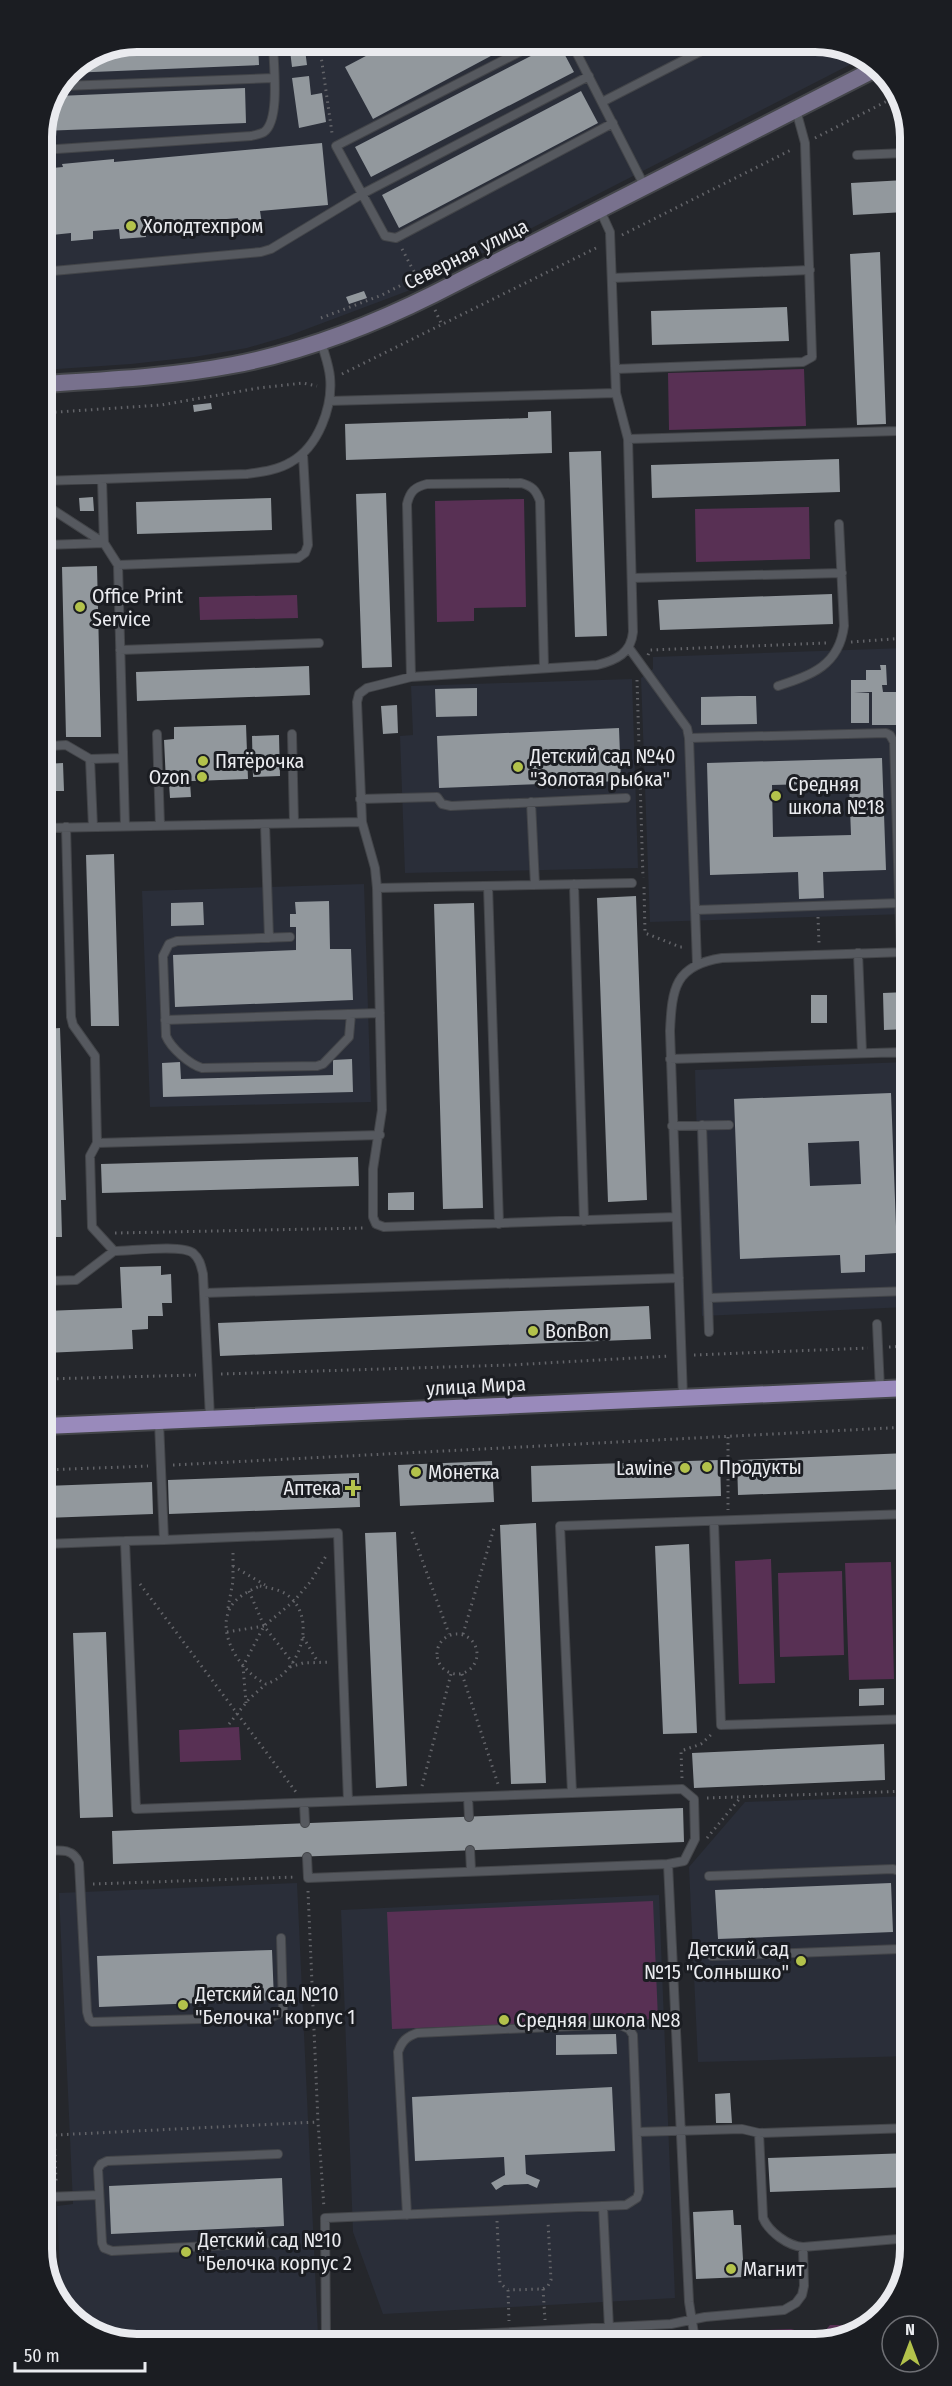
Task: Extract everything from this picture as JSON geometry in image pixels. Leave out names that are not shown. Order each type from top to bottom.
[{"type":"main road","name":"Северная улица","points":[[53,383],[133,378],[224,367],[321,341],[422,300],[869,72]]},
{"type":"main road","name":"улица Мира","points":[[53,1426],[900,1388]]},
{"type":"lane","points":[[53,149],[251,136],[264,132],[274,113],[273,52]]},
{"type":"lane","points":[[518,53],[336,146],[386,236],[396,238],[612,123]]},
{"type":"lane","points":[[577,53],[645,187]]},
{"type":"lane","points":[[602,102],[698,53]]},
{"type":"lane","points":[[53,271],[261,252],[271,249],[362,194],[589,76]]},
{"type":"lane","points":[[70,86],[273,78]]},
{"type":"lane","points":[[616,369],[808,361],[813,352],[805,143],[796,110]]},
{"type":"lane","points":[[857,155],[900,153]]},
{"type":"lane","points":[[600,210],[610,232],[616,393],[628,439],[633,632],[629,648],[623,655],[611,662],[597,665],[411,677],[367,688],[359,694],[357,702],[362,822],[375,868],[377,888],[382,1110],[372,1181],[373,1217],[376,1224],[384,1227],[676,1217]]},
{"type":"lane","points":[[612,278],[810,270]]},
{"type":"lane","points":[[53,481],[247,474],[291,463],[303,454],[323,422],[329,401],[329,371],[321,341]]},
{"type":"lane","points":[[329,401],[616,393]]},
{"type":"lane","points":[[628,439],[900,430]]},
{"type":"lane","points":[[118,565],[298,558],[305,553],[308,545],[303,454]]},
{"type":"lane","points":[[102,479],[104,543]]},
{"type":"lane","points":[[411,677],[406,504],[409,494],[417,487],[427,484],[521,483],[529,485],[537,492],[540,501],[544,667]]},
{"type":"lane","points":[[53,510],[104,543],[118,565],[126,826]]},
{"type":"lane","points":[[778,686],[817,671],[832,656],[840,642],[844,626],[839,524]]},
{"type":"lane","points":[[53,545],[104,543]]},
{"type":"lane","points":[[632,578],[842,573]]},
{"type":"lane","points":[[120,650],[319,644]]},
{"type":"lane","points":[[629,648],[687,728],[697,964]]},
{"type":"lane","points":[[689,738],[886,733],[890,735],[894,742],[900,903],[695,910]]},
{"type":"lane","points":[[157,734],[160,826]]},
{"type":"lane","points":[[292,734],[294,823]]},
{"type":"lane","points":[[53,746],[66,745],[90,759],[123,758]]},
{"type":"lane","points":[[90,759],[93,827]]},
{"type":"lane","points":[[360,799],[437,797],[442,804],[451,806],[626,798]]},
{"type":"lane","points":[[531,802],[534,885]]},
{"type":"lane","points":[[53,828],[362,822]]},
{"type":"lane","points":[[266,824],[268,938]]},
{"type":"lane","points":[[66,827],[71,1017],[73,1025],[95,1056],[97,1143],[90,1155],[90,1218],[96,1233],[114,1251]]},
{"type":"lane","points":[[377,888],[632,883]]},
{"type":"lane","points":[[574,884],[584,1221]]},
{"type":"lane","points":[[488,886],[499,1224]]},
{"type":"lane","points":[[290,937],[177,941],[169,944],[163,956],[166,1036],[169,1043],[196,1066],[202,1068],[317,1066],[323,1064],[349,1037],[351,1014]]},
{"type":"lane","points":[[683,1398],[670,1059],[671,999],[680,979],[689,968],[702,961],[722,958],[900,952]]},
{"type":"lane","points":[[858,953],[862,1053]]},
{"type":"lane","points":[[165,1020],[380,1013]]},
{"type":"lane","points":[[670,1059],[900,1052]]},
{"type":"lane","points":[[702,1125],[709,1332]]},
{"type":"lane","points":[[672,1126],[729,1125]]},
{"type":"lane","points":[[97,1143],[380,1135]]},
{"type":"lane","points":[[53,1281],[76,1280],[114,1251],[181,1249],[192,1252],[200,1262],[204,1293],[210,1418]]},
{"type":"lane","points":[[204,1293],[679,1278]]},
{"type":"lane","points":[[708,1298],[900,1291]]},
{"type":"lane","points":[[878,1324],[880,1389]]},
{"type":"lane","points":[[159,1420],[164,1540]]},
{"type":"lane","points":[[572,1793],[560,1526],[900,1514]]},
{"type":"lane","points":[[714,1521],[722,1725],[900,1719]]},
{"type":"lane","points":[[53,1544],[338,1533],[348,1801]]},
{"type":"lane","points":[[125,1541],[136,1809],[682,1789],[693,1799],[694,1844],[684,1861],[669,1864],[308,1878],[307,1857]]},
{"type":"lane","points":[[468,1797],[469,1816]]},
{"type":"lane","points":[[304,1803],[305,1823]]},
{"type":"lane","points":[[470,1850],[471,1870]]},
{"type":"lane","points":[[53,1851],[71,1852],[79,1863],[87,2012],[92,2022],[272,2017],[279,2014],[283,2008],[281,1938]]},
{"type":"lane","points":[[669,1864],[688,2302],[694,2334]]},
{"type":"lane","points":[[709,1876],[893,1869],[900,1874]]},
{"type":"lane","points":[[712,1956],[900,1949]]},
{"type":"lane","points":[[326,2333],[325,2218],[407,2215],[626,2205],[637,2198],[639,2192],[633,2035],[624,2026],[618,2024],[417,2033],[408,2036],[401,2042],[398,2052],[407,2215]]},
{"type":"lane","points":[[637,2132],[742,2129],[759,2133],[900,2128]]},
{"type":"lane","points":[[759,2133],[763,2218],[767,2227],[791,2244],[803,2247],[900,2239]]},
{"type":"lane","points":[[278,2154],[101,2163],[98,2169],[102,2243],[104,2248],[112,2251],[285,2242]]},
{"type":"lane","points":[[53,2197],[99,2195]]},
{"type":"lane","points":[[603,2206],[613,2334]]},
{"type":"lane","points":[[497,2334],[612,2328],[784,2310],[796,2303],[802,2295],[804,2286],[803,2247]]},
{"type":"path","points":[[320,52],[336,146]]},
{"type":"path","points":[[398,242],[407,259]]},
{"type":"path","points":[[321,318],[382,295],[417,277]]},
{"type":"path","points":[[696,946],[680,947],[645,933],[637,676],[650,650],[900,638]]},
{"type":"path","points":[[818,906],[819,955]]},
{"type":"path","points":[[96,1233],[384,1227]]},
{"type":"path","points":[[53,1379],[510,1365],[900,1346]]},
{"type":"path","points":[[53,1470],[900,1427]]},
{"type":"path","points":[[728,1437],[728,1510]]},
{"type":"path","points":[[463,1634],[494,1528]]},
{"type":"path","points":[[412,1532],[449,1634]]},
{"type":"path","points":[[246,1704],[243,1666],[264,1626],[294,1601],[311,1581],[338,1533]]},
{"type":"path","points":[[233,1538],[233,1581],[226,1632],[243,1666],[266,1684]]},
{"type":"path","points":[[126,1565],[304,1803]]},
{"type":"path","points":[[233,1566],[255,1581],[271,1588]]},
{"type":"path","points":[[228,1611],[249,1591],[260,1586],[281,1591],[294,1601],[303,1618],[303,1635],[293,1664],[274,1681],[266,1684],[229,1724]]},
{"type":"path","points":[[249,1591],[264,1626],[293,1664]]},
{"type":"path","points":[[226,1632],[264,1626]]},
{"type":"path","points":[[449,1634],[463,1634],[474,1641],[478,1654],[473,1667],[462,1674],[451,1674],[440,1667],[436,1655],[439,1643],[449,1634]]},
{"type":"path","points":[[303,1635],[319,1663]]},
{"type":"path","points":[[289,1668],[303,1664],[343,1661]]},
{"type":"path","points":[[422,1786],[451,1674]]},
{"type":"path","points":[[462,1674],[498,1784]]},
{"type":"path","points":[[682,1789],[681,1751],[701,1744],[722,1725]]},
{"type":"path","points":[[693,1799],[900,1791]]},
{"type":"path","points":[[701,1845],[741,1797]]},
{"type":"path","points":[[90,1884],[308,1878],[318,2122],[325,2218]]},
{"type":"path","points":[[53,2091],[56,2180],[53,2186]]},
{"type":"path","points":[[55,2136],[318,2122]]},
{"type":"path","points":[[497,2211],[500,2283],[508,2290],[543,2289],[551,2280],[548,2208]]},
{"type":"path","points":[[543,2289],[546,2331]]},
{"type":"path","points":[[508,2290],[510,2333]]},
{"type":"shaded area","points":[[137,52],[820,53],[842,57],[854,62],[413,289],[288,336],[247,348],[131,364],[53,369],[53,132],[55,115],[61,100],[81,74],[110,57]]},
{"type":"shaded area","points":[[804,369],[806,426],[669,430],[668,373]]},
{"type":"shaded area","points":[[524,499],[526,607],[474,608],[474,621],[437,622],[435,501]]},
{"type":"shaded area","points":[[809,507],[810,559],[696,562],[695,509]]},
{"type":"shaded area","points":[[297,595],[298,618],[200,620],[199,597]]},
{"type":"shaded area","name":"Средняя школа №18","points":[[900,648],[900,914],[650,922],[641,678],[653,669],[653,657]]},
{"type":"shaded area","name":"Детский сад №40 \"Золотая рыбка\"","points":[[632,679],[638,868],[405,873],[400,736],[413,735],[411,686]]},
{"type":"shaded area","points":[[364,884],[371,1102],[150,1107],[142,891]]},
{"type":"shaded area","points":[[900,1062],[900,1307],[702,1316],[695,1070]]},
{"type":"shaded area","points":[[771,1559],[775,1683],[739,1684],[735,1561]]},
{"type":"shaded area","points":[[891,1562],[894,1679],[849,1680],[845,1563]]},
{"type":"shaded area","points":[[842,1571],[844,1655],[780,1657],[778,1573]]},
{"type":"shaded area","points":[[239,1727],[241,1760],[180,1762],[179,1730]]},
{"type":"shaded area","name":"Детский сад №15 \"Солнышко\"","points":[[900,1796],[900,2056],[698,2062],[689,1867],[745,1802]]},
{"type":"shaded area","points":[[297,1883],[318,2333],[121,2332],[110,2329],[86,2316],[77,2309],[64,2291],[60,2283],[57,2206],[73,2204],[59,1893]]},
{"type":"shaded area","name":"Средняя школа №8","points":[[659,1895],[675,2298],[383,2314],[353,2232],[341,1910]]},
{"type":"shaded area","points":[[653,1901],[658,2019],[392,2029],[387,1912]]},
{"type":"shaded area","points":[[830,2325],[851,2325],[842,2329],[823,2333]]},
{"type":"shaded area","points":[[791,2329],[800,2334],[736,2334],[740,2331]]},
{"type":"building","points":[[137,52],[258,52],[259,65],[83,72],[110,57]]},
{"type":"building","points":[[290,52],[305,52],[307,65],[292,67]]},
{"type":"building","points":[[373,52],[497,53],[373,119],[345,67]]},
{"type":"building","points":[[538,53],[564,53],[574,72],[371,177],[355,147]]},
{"type":"building","points":[[309,76],[311,95],[322,93],[326,122],[299,128],[292,78]]},
{"type":"building","points":[[245,88],[246,123],[53,131],[55,115],[64,96]]},
{"type":"building","points":[[581,91],[598,123],[399,228],[382,195]]},
{"type":"building","points":[[322,143],[328,205],[260,211],[262,224],[238,226],[238,218],[182,223],[183,231],[163,233],[162,225],[145,227],[146,237],[120,239],[119,229],[93,231],[93,239],[71,241],[71,233],[53,235],[53,168],[63,167],[62,164],[114,159],[114,162]]},
{"type":"building","points":[[900,180],[900,212],[853,215],[851,183]]},
{"type":"building","points":[[880,252],[886,424],[857,425],[850,254]]},
{"type":"building","points":[[364,291],[367,298],[349,304],[346,297]]},
{"type":"building","points":[[787,307],[789,341],[652,345],[651,311]]},
{"type":"building","points":[[211,403],[212,409],[194,412],[193,405]]},
{"type":"building","points":[[551,411],[552,453],[346,460],[345,424],[528,418],[528,412]]},
{"type":"building","points":[[601,451],[607,636],[575,637],[569,452]]},
{"type":"building","points":[[839,459],[840,492],[652,498],[651,465]]},
{"type":"building","points":[[386,493],[392,667],[362,668],[356,494]]},
{"type":"building","points":[[93,497],[94,511],[80,511],[79,498]]},
{"type":"building","points":[[271,498],[272,530],[137,534],[136,502]]},
{"type":"building","points":[[97,566],[101,737],[66,737],[62,567]]},
{"type":"building","points":[[832,594],[833,624],[660,630],[658,600]]},
{"type":"building","points":[[880,665],[886,665],[887,685],[882,685],[883,692],[900,692],[900,725],[872,725],[872,692],[854,692],[869,693],[869,723],[851,723],[851,680],[866,680],[866,670],[881,670]]},
{"type":"building","points":[[309,666],[310,695],[137,701],[136,672]]},
{"type":"building","points":[[477,688],[477,716],[436,717],[435,689]]},
{"type":"building","points":[[756,696],[757,724],[701,725],[701,697]]},
{"type":"building","points":[[397,705],[398,733],[383,734],[381,706]]},
{"type":"building","points":[[246,725],[248,779],[166,782],[164,740],[174,739],[174,727]]},
{"type":"building","points":[[619,728],[621,781],[439,788],[437,736]]},
{"type":"building","points":[[279,735],[280,776],[253,777],[252,736]]},
{"type":"building","points":[[882,758],[886,870],[823,872],[824,898],[799,899],[798,872],[710,875],[707,763]],"holes":[[[849,783],[851,835],[773,837],[772,785]]]},
{"type":"building","points":[[63,763],[64,791],[53,791],[53,764]]},
{"type":"building","points":[[190,782],[191,797],[170,798],[169,783]]},
{"type":"building","points":[[114,854],[119,1026],[91,1026],[86,855]]},
{"type":"building","points":[[636,896],[647,1200],[608,1202],[597,898]]},
{"type":"building","points":[[329,901],[330,949],[351,949],[353,1000],[175,1007],[173,955],[296,950],[296,927],[290,927],[290,914],[296,914],[295,902]]},
{"type":"building","points":[[203,902],[204,925],[171,926],[171,903]]},
{"type":"building","points":[[474,903],[483,1208],[443,1209],[434,904]]},
{"type":"building","points":[[900,992],[900,1029],[884,1030],[883,993]]},
{"type":"building","points":[[811,995],[827,995],[827,1023],[811,1023]]},
{"type":"building","points":[[53,1028],[60,1028],[66,1200],[61,1200],[62,1237],[53,1237]]},
{"type":"building","points":[[352,1059],[353,1092],[163,1097],[162,1063],[180,1062],[181,1079],[333,1075],[333,1060]]},
{"type":"building","points":[[891,1093],[897,1253],[865,1255],[865,1272],[841,1273],[840,1255],[740,1259],[734,1099]],"holes":[[[859,1141],[861,1184],[810,1186],[808,1143]]]},
{"type":"building","points":[[358,1157],[359,1186],[102,1193],[101,1164]]},
{"type":"building","points":[[414,1192],[414,1210],[388,1210],[388,1193]]},
{"type":"building","points":[[161,1266],[161,1275],[171,1274],[172,1303],[162,1303],[163,1316],[148,1316],[148,1329],[132,1330],[133,1349],[53,1353],[53,1311],[122,1308],[120,1267]]},
{"type":"building","points":[[649,1306],[651,1339],[220,1356],[218,1323]]},
{"type":"building","points":[[900,1453],[900,1489],[738,1495],[737,1460]]},
{"type":"building","points":[[720,1460],[721,1496],[532,1502],[531,1466]]},
{"type":"building","points":[[492,1461],[494,1502],[400,1506],[398,1465]]},
{"type":"building","points":[[359,1473],[360,1507],[169,1514],[168,1480]]},
{"type":"building","points":[[152,1482],[153,1514],[53,1518],[53,1486]]},
{"type":"building","points":[[536,1523],[546,1783],[511,1784],[500,1525]]},
{"type":"building","points":[[396,1532],[407,1786],[376,1788],[365,1533]]},
{"type":"building","points":[[689,1544],[697,1733],[663,1734],[655,1546]]},
{"type":"building","points":[[106,1632],[113,1817],[80,1818],[73,1633]]},
{"type":"building","points":[[884,1688],[884,1705],[859,1706],[859,1689]]},
{"type":"building","points":[[884,1744],[885,1780],[694,1788],[692,1753]]},
{"type":"building","points":[[683,1808],[684,1842],[113,1864],[112,1831]]},
{"type":"building","points":[[891,1883],[893,1932],[718,1939],[715,1890]]},
{"type":"building","points":[[272,1950],[274,2000],[99,2007],[97,1956]]},
{"type":"building","points":[[616,2034],[617,2054],[556,2055],[556,2035]]},
{"type":"building","points":[[612,2087],[615,2151],[525,2155],[526,2174],[540,2180],[537,2188],[528,2184],[504,2185],[496,2190],[491,2183],[505,2175],[504,2157],[415,2161],[412,2097]]},
{"type":"building","points":[[730,2093],[732,2123],[716,2123],[715,2094]]},
{"type":"building","points":[[900,2153],[900,2187],[770,2192],[768,2158]]},
{"type":"building","points":[[282,2178],[284,2226],[111,2234],[109,2186]]},
{"type":"building","points":[[733,2210],[734,2225],[741,2225],[744,2277],[696,2279],[693,2212]]},
{"type":"place","name":"Холодтехпром","points":[[131,226]]},
{"type":"place","name":"Office Print Service","points":[[80,607]]},
{"type":"place","name":"Пятёрочка","points":[[203,761]]},
{"type":"place","name":"Детский сад №40 \"Золотая рыбка\"","points":[[518,767]]},
{"type":"place","name":"Ozon","points":[[202,777]]},
{"type":"place","name":"Средняя школа №18","points":[[776,796]]},
{"type":"place","name":"BonBon","points":[[533,1331]]},
{"type":"place","name":"Продукты","points":[[707,1467]]},
{"type":"place","name":"Lawine","points":[[685,1468]]},
{"type":"place","name":"Монетка","points":[[416,1472]]},
{"type":"place","name":"Аптека","points":[[353,1488]]},
{"type":"place","name":"Детский сад №15 \"Солнышко\"","points":[[801,1961]]},
{"type":"place","name":"Детский сад №10 \"Белочка\" корпус 1","points":[[183,2005]]},
{"type":"place","name":"Средняя школа №8","points":[[504,2020]]},
{"type":"place","name":"Детский сад №10 \"Белочка корпус 2","points":[[186,2252]]},
{"type":"place","name":"Магнит","points":[[731,2269]]}]
